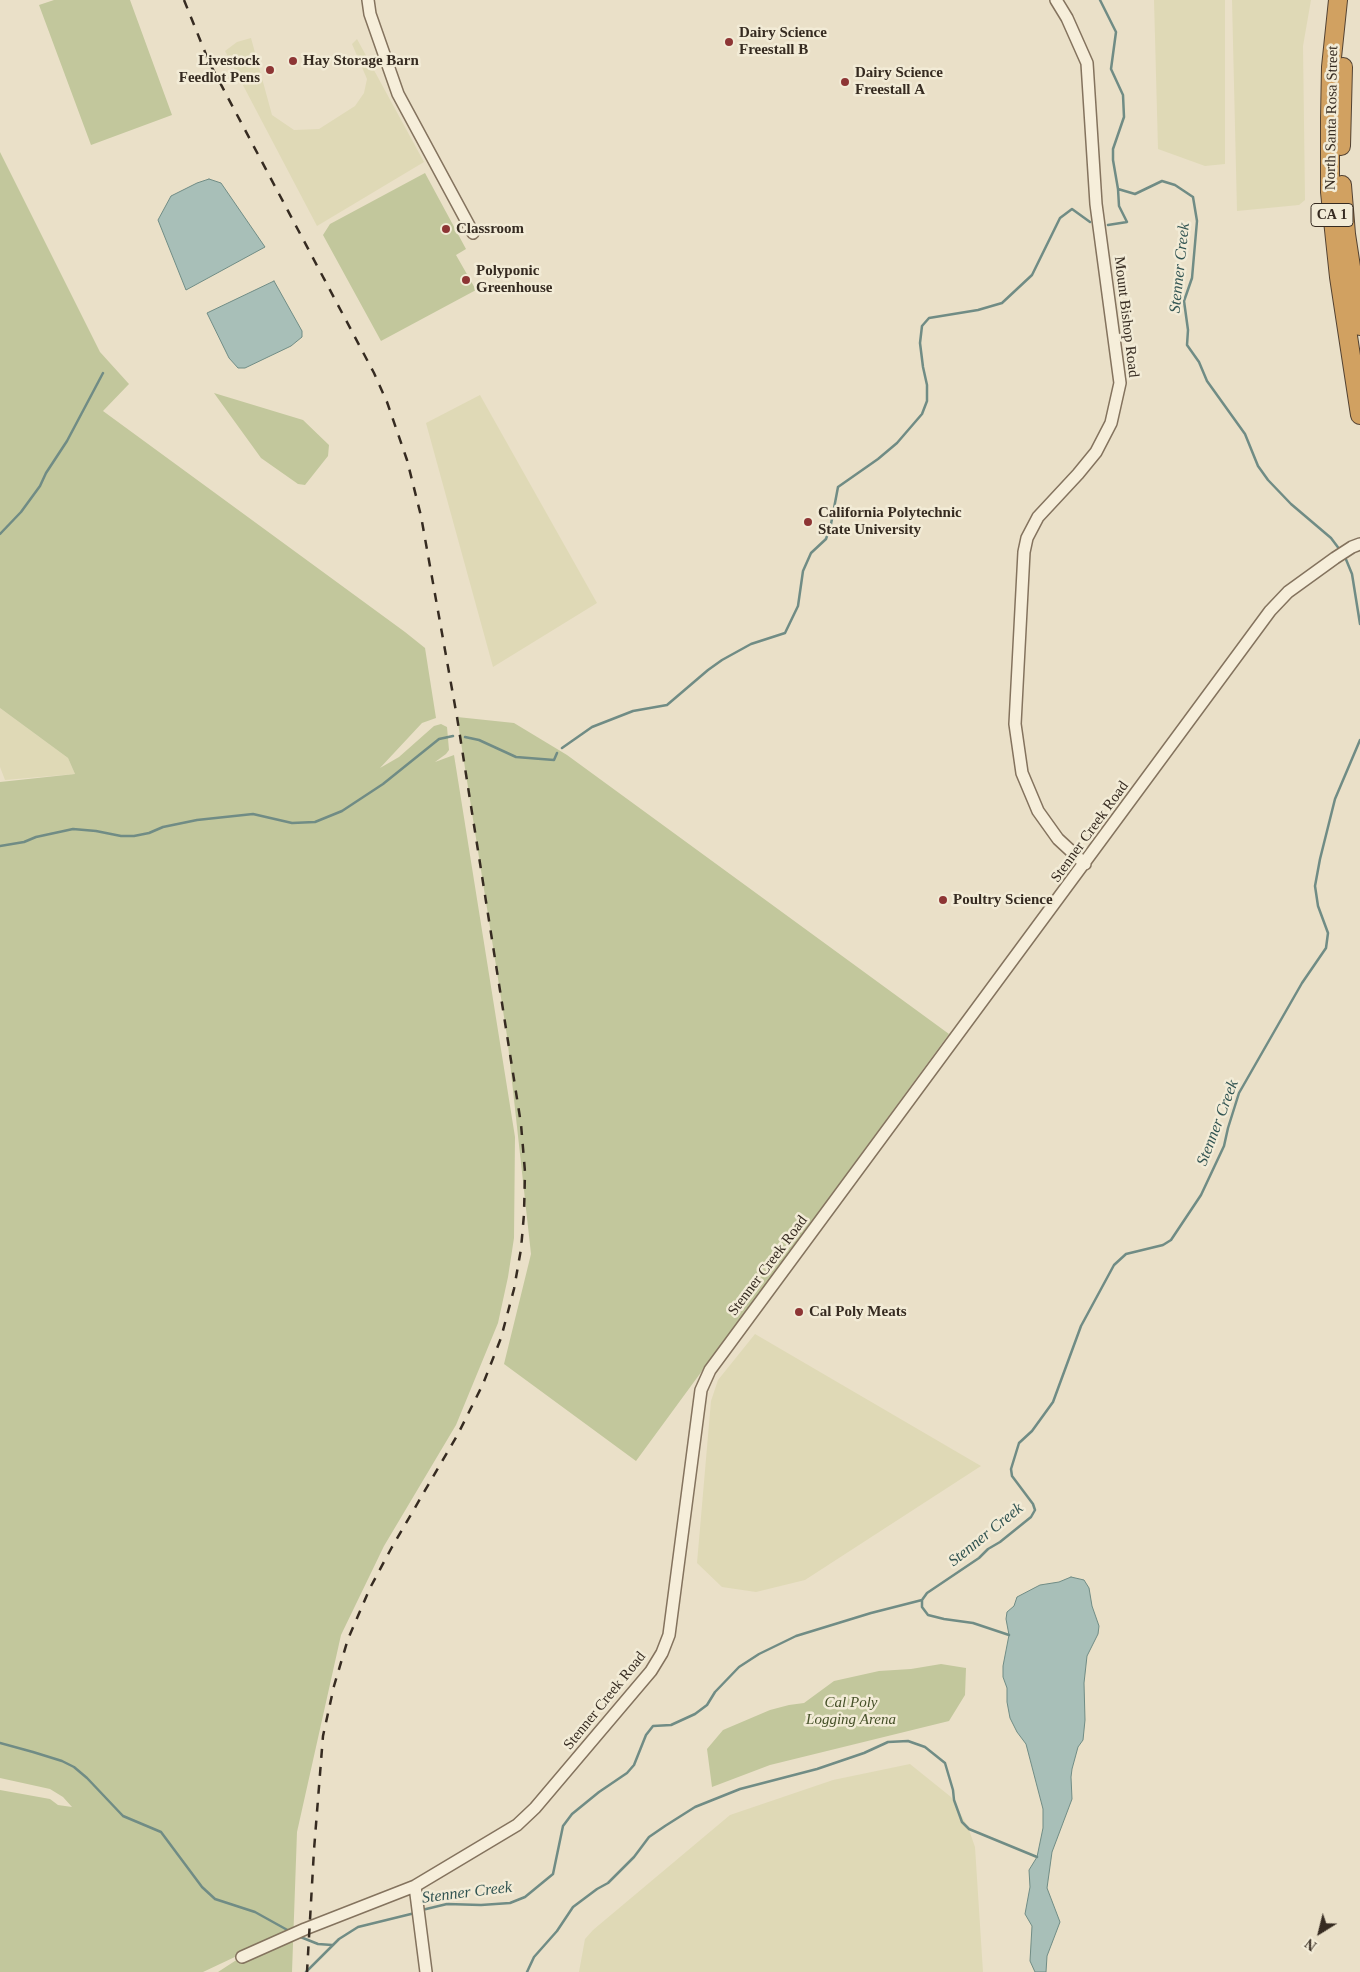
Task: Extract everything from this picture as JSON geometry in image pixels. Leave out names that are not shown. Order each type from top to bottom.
[{"type":"highway","name":"North Santa Rosa Street","points":[[1338,0],[1331,75],[1330,192],[1339,277],[1360,415]]},
{"type":"highway","name":"North Santa Rosa Street","points":[[1350,0],[1343,70],[1342,192],[1346,234],[1360,326]]},
{"type":"street","points":[[368,0],[370,14],[398,94],[473,232]]},
{"type":"street","name":"Mount Bishop Road","points":[[1056,0],[1087,64],[1096,204],[1120,383],[1111,423],[1096,452],[1038,517],[1027,538],[1024,552],[1015,724],[1022,773],[1038,811],[1058,839],[1085,864]]},
{"type":"street","name":"Stenner Creek Road","points":[[242,1957],[305,1929],[415,1886],[517,1825],[528,1816],[650,1671],[662,1653],[669,1635],[701,1390],[710,1370],[1270,611],[1288,592],[1335,558],[1356,546]]},
{"type":"street","points":[[415,1886],[426,1972]]},
{"type":"shaded area","points":[[1154,0],[1225,0],[1225,164],[1205,166],[1158,149]]},
{"type":"shaded area","points":[[1232,0],[1311,0],[1303,46],[1305,200],[1299,205],[1237,211]]},
{"type":"shaded area","points":[[251,38],[272,115],[294,130],[319,129],[355,106],[364,93],[367,79],[352,44],[357,39],[424,162],[317,226],[225,51],[237,42]]},
{"type":"shaded area","points":[[480,395],[597,603],[493,667],[426,423]]},
{"type":"shaded area","points":[[0,708],[68,758],[75,774],[5,780],[0,767]]},
{"type":"shaded area","points":[[755,1334],[981,1466],[805,1580],[756,1592],[722,1587],[697,1563],[711,1401],[718,1380]]},
{"type":"shaded area","points":[[910,1764],[951,1797],[968,1827],[975,1847],[983,1972],[579,1972],[585,1939],[593,1930],[730,1815],[833,1780]]},
{"type":"green space","points":[[54,0],[130,0],[172,115],[91,145],[39,5]]},
{"type":"green space","points":[[0,152],[100,352],[129,384],[103,411],[425,648],[436,718],[422,723],[380,768],[399,757],[434,726],[441,724],[447,727],[449,750],[435,762],[454,755],[515,1137],[514,1238],[498,1323],[456,1425],[384,1546],[341,1635],[297,1832],[292,1972],[218,1972],[273,1939],[203,1972],[0,1972],[0,1790],[50,1799],[58,1805],[72,1807],[63,1797],[50,1789],[0,1778],[0,782],[75,774],[68,758],[0,708]]},
{"type":"green space","points":[[425,173],[466,249],[456,255],[476,290],[381,341],[323,235],[330,224]]},
{"type":"green space","points":[[214,393],[303,420],[329,445],[328,456],[305,485],[298,484],[261,458]]},
{"type":"green space","points":[[457,717],[514,723],[567,755],[949,1034],[636,1461],[504,1364],[531,1254],[507,1036]]},
{"type":"green space","name":"Cal Poly Logging Arena","points":[[941,1664],[966,1668],[965,1695],[949,1721],[770,1765],[712,1787],[707,1749],[723,1730],[770,1710],[804,1703],[834,1681],[879,1671],[911,1669]]},
{"type":"water","points":[[209,179],[221,183],[265,247],[186,290],[158,220],[171,196]]},
{"type":"water","points":[[274,281],[302,331],[302,337],[291,346],[245,368],[238,368],[229,358],[207,313]]},
{"type":"water","points":[[1071,1577],[1084,1580],[1089,1588],[1092,1606],[1099,1626],[1098,1634],[1087,1656],[1084,1683],[1085,1720],[1083,1740],[1078,1747],[1072,1769],[1072,1799],[1052,1852],[1047,1888],[1060,1922],[1047,1956],[1046,1972],[1035,1972],[1030,1961],[1032,1926],[1025,1914],[1030,1887],[1029,1870],[1037,1857],[1043,1828],[1043,1809],[1026,1744],[1010,1718],[1007,1688],[1003,1677],[1003,1666],[1009,1635],[1006,1619],[1007,1612],[1014,1606],[1017,1597],[1040,1585],[1059,1582]]},
{"type":"waterway","name":"Stenner Creek","points":[[1100,0],[1116,32],[1111,69],[1123,95],[1124,117],[1113,149],[1113,160],[1119,206],[1127,222],[1108,225]]},
{"type":"waterway","name":"Stenner Creek","points":[[1118,189],[1135,194],[1162,181],[1175,185],[1193,197],[1197,221],[1192,278],[1184,301],[1188,330],[1187,345],[1199,362],[1207,381],[1245,434],[1258,466],[1268,480],[1291,504],[1331,538],[1340,550]]},
{"type":"waterway","points":[[562,748],[592,727],[633,711],[667,705],[722,660],[751,644],[785,633],[798,606],[803,571],[811,553],[826,539],[838,487],[897,443],[922,414],[927,401],[927,385],[920,343],[922,326],[929,318],[978,310],[1002,303],[1032,275],[1060,218],[1072,209],[1090,222]]},
{"type":"waterway","points":[[0,534],[21,512],[40,486],[46,473],[67,441],[103,373]]},
{"type":"waterway","name":"Stenner Creek","points":[[1345,557],[1352,574],[1360,624]]},
{"type":"waterway","points":[[0,846],[24,842],[36,837],[73,829],[134,836],[149,833],[163,827],[197,820],[253,814],[292,823],[315,822],[342,811],[383,784],[439,739],[453,736]]},
{"type":"waterway","points":[[465,737],[479,740],[516,757],[554,760],[557,753]]},
{"type":"waterway","name":"Stenner Creek","points":[[422,1910],[447,1904],[481,1905],[510,1903],[525,1897],[553,1874],[563,1826],[572,1814],[599,1792],[627,1773],[634,1765],[646,1735],[653,1726],[671,1725],[695,1714],[707,1705],[715,1692],[739,1667],[759,1654],[796,1636],[871,1613],[922,1600],[927,1593],[979,1558],[1031,1517],[1035,1510],[1033,1504],[1012,1476],[1011,1469],[1019,1443],[1032,1431],[1053,1402],[1081,1326],[1114,1265],[1126,1254],[1163,1245],[1171,1240],[1201,1195],[1224,1146],[1239,1093],[1302,983],[1326,948],[1328,933],[1318,906],[1315,886],[1335,799],[1360,740]]},
{"type":"waterway","points":[[922,1600],[922,1607],[928,1615],[973,1623],[1009,1635]]},
{"type":"waterway","points":[[527,1972],[534,1957],[557,1931],[573,1907],[608,1883],[634,1857],[649,1837],[665,1826],[695,1807],[740,1789],[817,1769],[864,1753],[888,1742],[908,1741],[925,1747],[945,1763],[954,1800],[962,1822],[969,1829],[1037,1857]]},
{"type":"waterway","points":[[0,1743],[62,1761],[74,1767],[123,1816],[161,1832],[202,1887],[215,1899],[255,1912],[291,1932]]},
{"type":"waterway","name":"Stenner Creek","points":[[306,1972],[339,1939],[358,1927],[415,1913]]},
{"type":"waterway","points":[[298,1936],[318,1944],[332,1945]]},
{"type":"railway","points":[[184,0],[209,62],[374,373],[387,402],[407,460],[421,516],[457,717],[521,1124],[525,1172],[521,1249],[514,1289],[501,1338],[483,1384],[458,1434],[370,1588],[348,1639],[334,1686],[323,1736],[307,1972]]},
{"type":"place","name":"Dairy Science Freestall B","points":[[729,42]]},
{"type":"place","name":"Hay Storage Barn","points":[[293,61]]},
{"type":"place","name":"Livestock Feedlot Pens","points":[[270,70]]},
{"type":"place","name":"Dairy Science Freestall A","points":[[845,82]]},
{"type":"place","name":"Classroom","points":[[446,229]]},
{"type":"place","name":"Polyponic Greenhouse","points":[[466,280]]},
{"type":"place","name":"California Polytechnic State University","points":[[808,522]]},
{"type":"place","name":"Poultry Science","points":[[943,900]]},
{"type":"place","name":"Cal Poly Meats","points":[[799,1312]]}]
